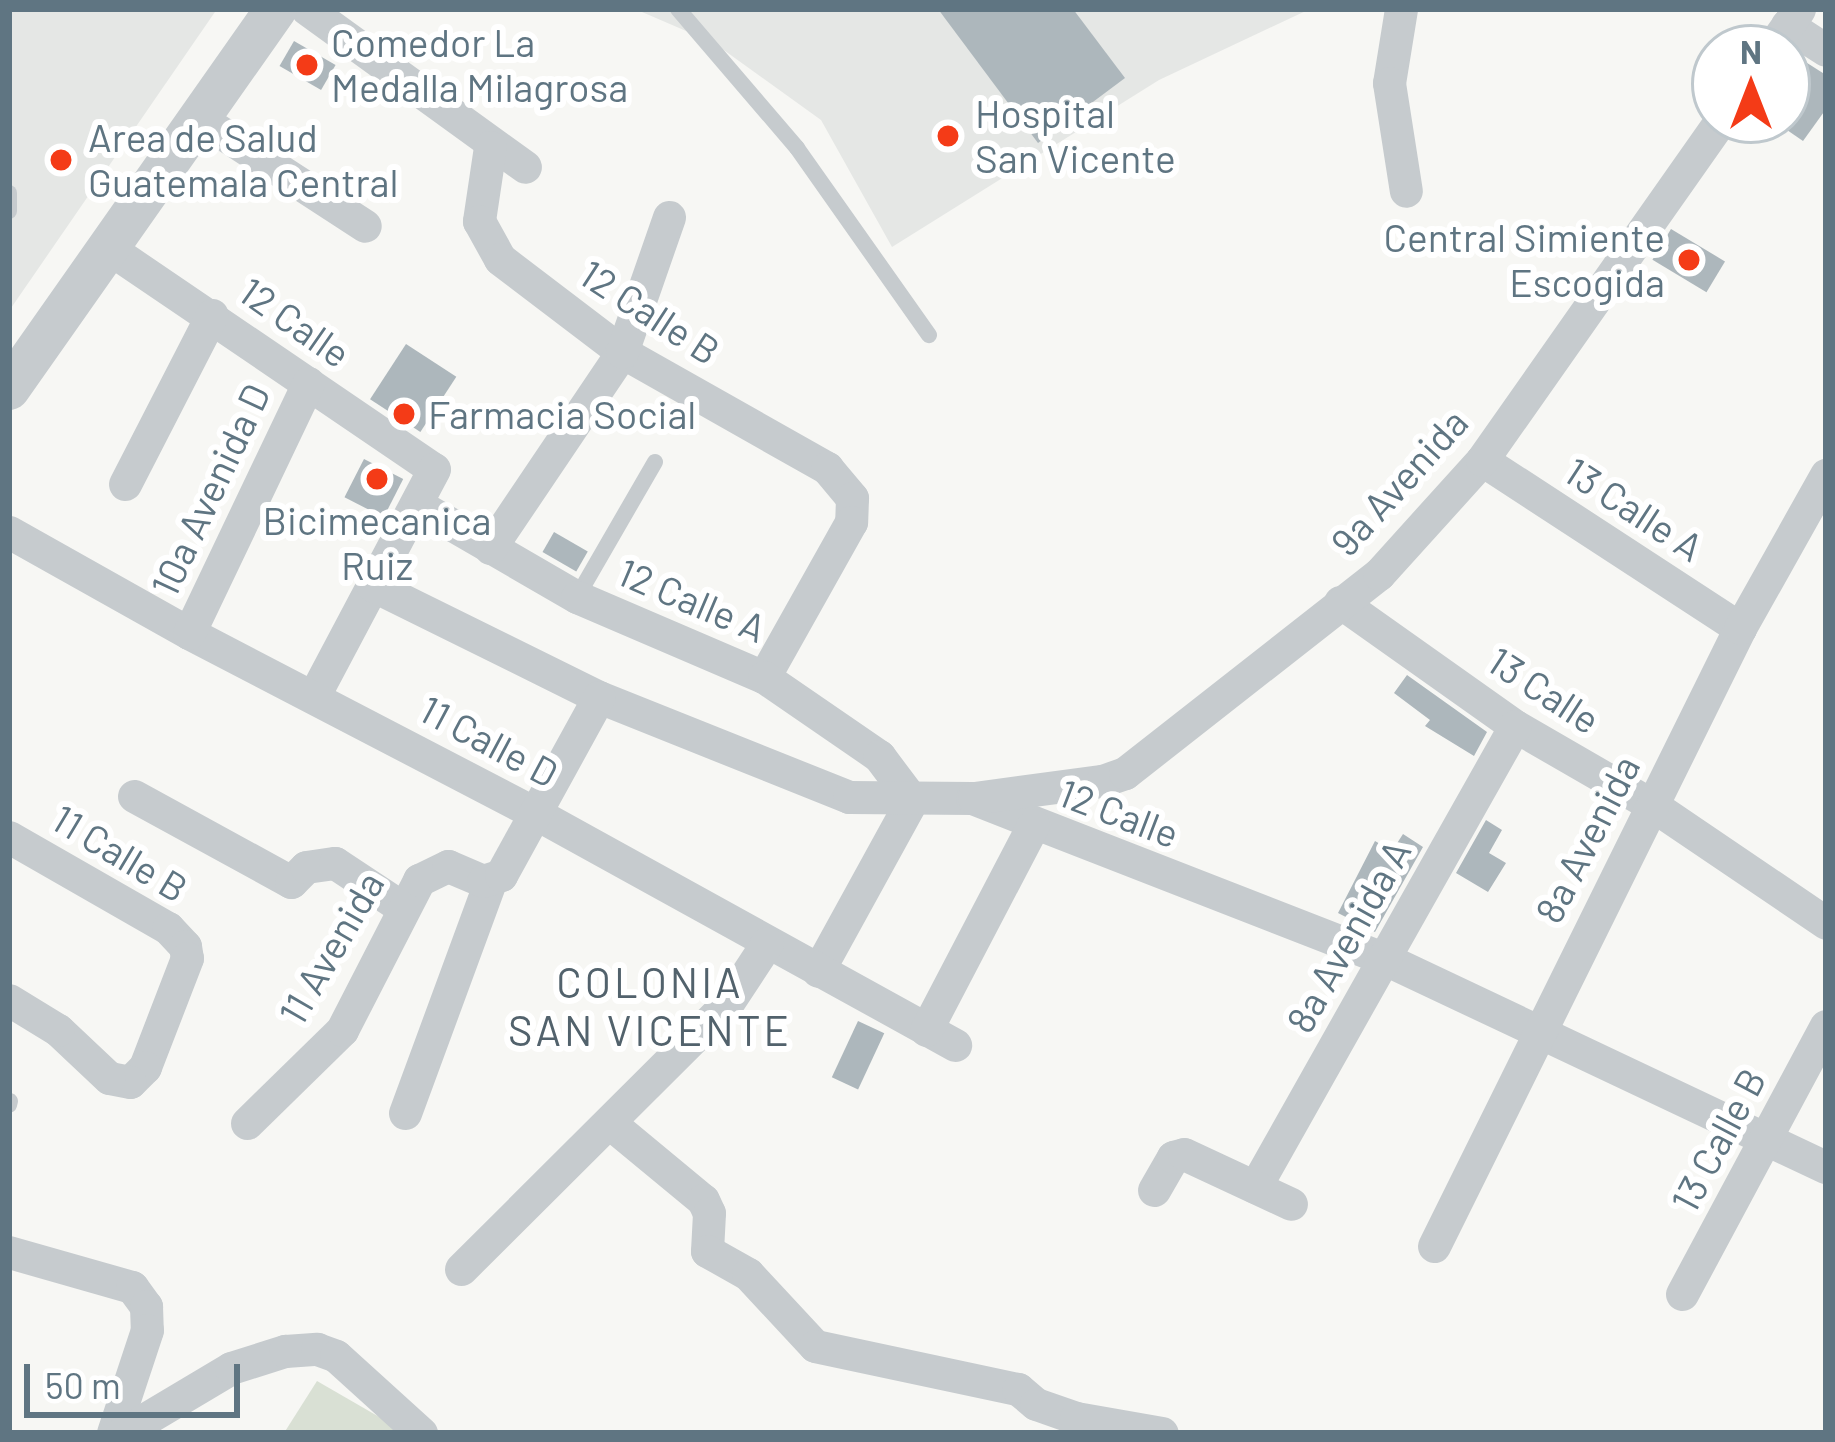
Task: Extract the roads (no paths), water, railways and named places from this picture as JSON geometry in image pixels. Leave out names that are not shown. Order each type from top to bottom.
[{"type":"street","points":[[9,389],[276,9]]},
{"type":"street","points":[[307,9],[490,147],[525,167]]},
{"type":"street","points":[[1405,16],[1389,83],[1406,191]]},
{"type":"street","points":[[202,120],[365,226]]},
{"type":"street","name":"9a Avenida","points":[[972,798],[1125,773],[1379,574],[1482,460],[1703,144]]},
{"type":"street","name":"12 Calle B","points":[[490,147],[479,200],[486,238],[500,259],[622,352],[827,468],[853,498],[851,522],[764,677]]},
{"type":"street","points":[[490,548],[622,352],[669,217]]},
{"type":"street","name":"12 Calle","points":[[106,247],[434,469],[418,505]]},
{"type":"street","points":[[125,484],[212,315]]},
{"type":"street","name":"10a Avenida D","points":[[189,633],[308,383]]},
{"type":"street","name":"13 Calle A","points":[[1482,460],[1740,628]]},
{"type":"street","name":"8a Avenida","points":[[1434,1246],[1740,628],[1826,476]]},
{"type":"street","points":[[315,694],[418,505]]},
{"type":"street","name":"12 Calle A","points":[[418,505],[577,596],[764,677],[879,756],[912,800]]},
{"type":"street","name":"11 Calle D","points":[[9,532],[189,633],[315,694],[535,813],[940,1037],[1033,825]]},
{"type":"street","name":"12 Calle","points":[[373,585],[599,697],[849,797],[972,798],[1383,958],[1826,1167]]},
{"type":"street","name":"13 Calle","points":[[1340,602],[1515,726],[1652,806],[1826,923]]},
{"type":"street","points":[[405,1113],[490,882],[501,875],[599,697]]},
{"type":"street","name":"8a Avenida A","points":[[1255,1187],[1515,726]]},
{"type":"street","points":[[134,796],[291,882],[306,867],[335,863],[403,908]]},
{"type":"street","points":[[818,971],[912,800]]},
{"type":"street","name":"11 Calle B","points":[[9,836],[168,928],[185,946],[185,971],[145,1067],[130,1082],[110,1078],[58,1030],[9,1000]]},
{"type":"street","name":"11 Avenida","points":[[247,1123],[342,1030],[419,880],[436,867],[458,867],[490,882]]},
{"type":"street","points":[[461,1269],[727,1004],[766,943]]},
{"type":"street","name":"13 Calle B","points":[[1682,1294],[1826,1026]]},
{"type":"street","points":[[611,1124],[708,1206],[707,1251],[748,1274],[815,1346],[1018,1389],[1036,1404],[1076,1418],[1162,1433]]},
{"type":"street","points":[[1154,1190],[1173,1157],[1184,1154],[1292,1204]]},
{"type":"street","points":[[9,1252],[132,1287],[146,1306],[147,1330],[118,1433]]},
{"type":"street","points":[[118,1433],[231,1368],[285,1351],[317,1349],[336,1356],[422,1433]]},
{"type":"lane","points":[[678,9],[797,148],[929,335]]},
{"type":"lane","points":[[9,194],[9,211]]},
{"type":"lane","points":[[577,596],[655,462]]},
{"type":"place","name":"Comedor La Medalla Milagrosa","points":[[307,65]]},
{"type":"place","name":"Hospital San Vicente","points":[[948,136]]},
{"type":"place","name":"Area de Salud Guatemala Central","points":[[61,160]]},
{"type":"place","name":"Central Simiente Escogida","points":[[1689,260]]},
{"type":"place","name":"Farmacia Social","points":[[404,414]]},
{"type":"place","name":"Bicimecanica Ruiz","points":[[377,479]]},
{"type":"district","name":"COLONIA SAN VICENTE","points":[[650,1005]]}]
